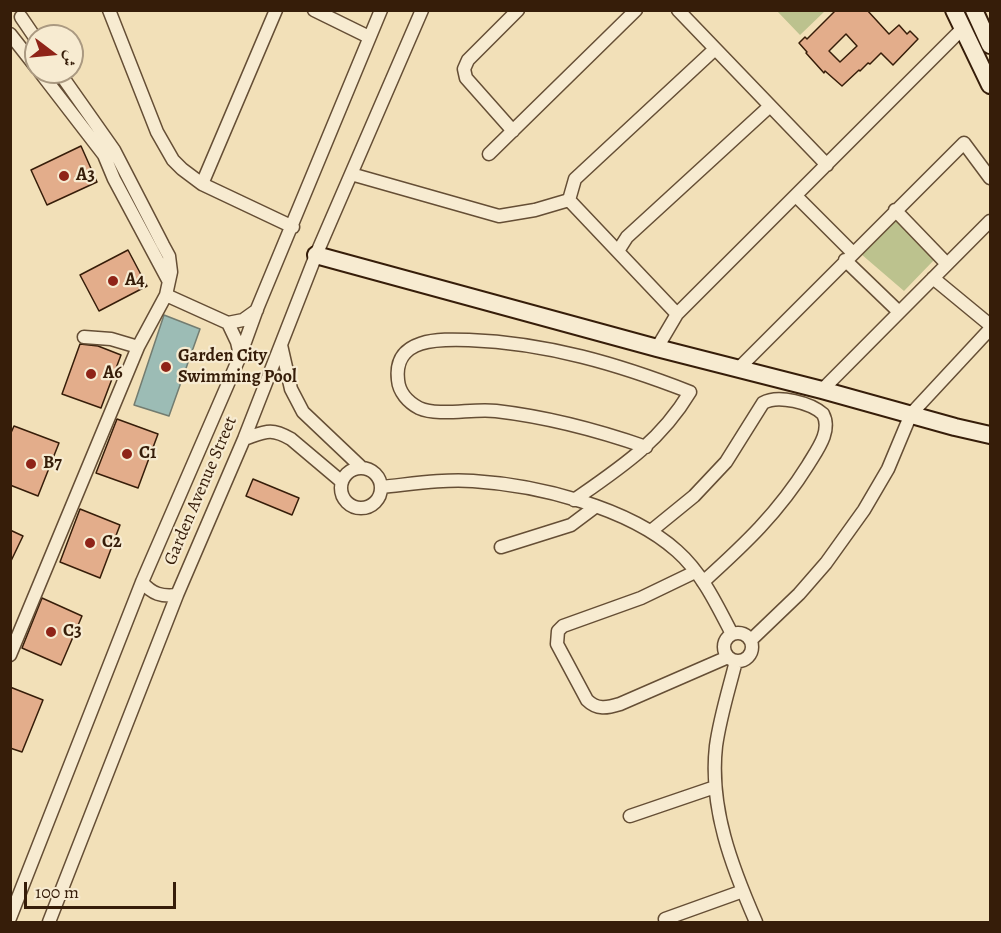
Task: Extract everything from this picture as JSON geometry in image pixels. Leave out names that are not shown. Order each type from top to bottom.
[{"type":"street","points":[[109,10],[161,142],[173,160],[202,184],[293,227]]},
{"type":"street","points":[[202,184],[276,10]]},
{"type":"street","points":[[314,10],[369,37]]},
{"type":"street","name":"Garden Avenue Street","points":[[10,918],[142,582],[240,356],[381,10]]},
{"type":"street","name":"Garden Avenue Street","points":[[49,922],[177,595],[244,439],[316,255],[422,10]]},
{"type":"street","points":[[513,131],[469,82],[464,69],[468,60],[518,10]]},
{"type":"street","points":[[489,154],[636,10]]},
{"type":"street","points":[[678,10],[827,165]]},
{"type":"street","points":[[954,10],[990,85]]},
{"type":"street","points":[[974,10],[990,45]]},
{"type":"street","points":[[10,28],[18,23],[22,14]]},
{"type":"street","points":[[657,348],[677,314],[963,28]]},
{"type":"street","points":[[10,34],[24,52]]},
{"type":"street","points":[[569,200],[575,179],[715,49]]},
{"type":"street","points":[[50,84],[109,152]]},
{"type":"street","points":[[10,655],[138,347],[166,295],[168,280],[114,179],[109,152],[66,84]]},
{"type":"street","points":[[618,251],[627,237],[770,106]]},
{"type":"street","points":[[738,369],[964,143],[990,178]]},
{"type":"street","points":[[351,174],[499,216],[535,210],[569,200]]},
{"type":"street","points":[[796,196],[899,312]]},
{"type":"street","points":[[569,200],[677,314]]},
{"type":"street","points":[[895,210],[947,264]]},
{"type":"street","points":[[822,390],[990,221]]},
{"type":"street","points":[[316,255],[657,348],[990,435]]},
{"type":"street","points":[[751,640],[814,578],[841,543],[888,469],[911,414],[990,327],[933,278]]},
{"type":"street","points":[[166,295],[228,323],[243,320],[258,309]]},
{"type":"street","points":[[228,323],[237,342],[240,356]]},
{"type":"street","points":[[84,337],[111,339],[138,347]]},
{"type":"street","points":[[574,500],[646,447],[674,417],[690,392],[606,362],[521,344],[430,340],[410,349],[399,365],[398,380],[402,393],[413,404],[425,410],[495,411],[541,418],[582,426],[646,447]]},
{"type":"street","points":[[281,345],[291,389],[303,412],[361,468],[373,471],[377,475],[382,487],[378,500],[373,505],[359,508],[353,506],[343,496],[342,482],[349,472],[361,468]]},
{"type":"street","points":[[651,531],[694,496],[719,470],[741,441],[763,403],[772,399],[785,400],[814,408],[824,414],[826,426],[822,442],[785,499],[744,546],[699,577],[563,626],[558,632],[557,644],[586,700],[594,706],[604,708],[620,704],[732,659],[742,661],[750,655],[753,646],[751,640],[741,633],[732,634],[724,645],[732,659],[717,738],[715,787],[720,819],[729,852],[756,922]]},
{"type":"street","points":[[244,439],[270,430],[281,434],[291,439],[342,482]]},
{"type":"street","points":[[382,487],[472,481],[536,490],[595,507],[651,531],[678,551],[699,577],[732,634]]},
{"type":"street","points":[[501,547],[571,525],[595,507]]},
{"type":"street","points":[[142,582],[156,594],[177,595]]},
{"type":"street","points":[[630,816],[715,787]]},
{"type":"street","points":[[665,919],[743,891]]},
{"type":"green space","points":[[777,11],[825,11],[800,35]]},
{"type":"green space","points":[[895,218],[934,260],[904,291],[861,254]]},
{"type":"water","name":"Garden City Swimming Pool","points":[[164,315],[200,329],[169,416],[134,405]]},
{"type":"building","points":[[836,10],[867,10],[889,34],[899,25],[907,34],[910,31],[918,39],[893,65],[881,53],[842,86],[825,71],[824,73],[806,53],[799,43],[805,37],[807,39]],"holes":[[[846,34],[857,46],[840,62],[829,51]]]},
{"type":"building","name":"A3","points":[[81,146],[97,182],[47,205],[31,170]]},
{"type":"building","name":"A4","points":[[128,250],[147,286],[99,311],[80,275]]},
{"type":"building","name":"A6","points":[[80,344],[98,346],[121,355],[101,408],[62,394]]},
{"type":"building","name":"C1","points":[[117,419],[158,434],[138,488],[96,473]]},
{"type":"building","name":"B7","points":[[14,426],[59,443],[38,496],[10,485],[10,435]]},
{"type":"building","points":[[253,479],[299,498],[292,515],[246,496]]},
{"type":"building","name":"C2","points":[[80,509],[120,525],[100,578],[60,562]]},
{"type":"building","points":[[10,530],[23,536],[10,563]]},
{"type":"building","name":"C3","points":[[42,598],[82,616],[61,665],[22,648]]},
{"type":"building","points":[[10,687],[43,700],[22,752],[10,748]]},
{"type":"place","name":"A3","points":[[64,176]]},
{"type":"place","name":"A4","points":[[113,281]]},
{"type":"place","name":"Garden City Swimming Pool","points":[[166,367]]},
{"type":"place","name":"A6","points":[[91,374]]},
{"type":"place","name":"C1","points":[[127,454]]},
{"type":"place","name":"B7","points":[[31,464]]},
{"type":"place","name":"C2","points":[[90,543]]},
{"type":"place","name":"C3","points":[[51,632]]}]
